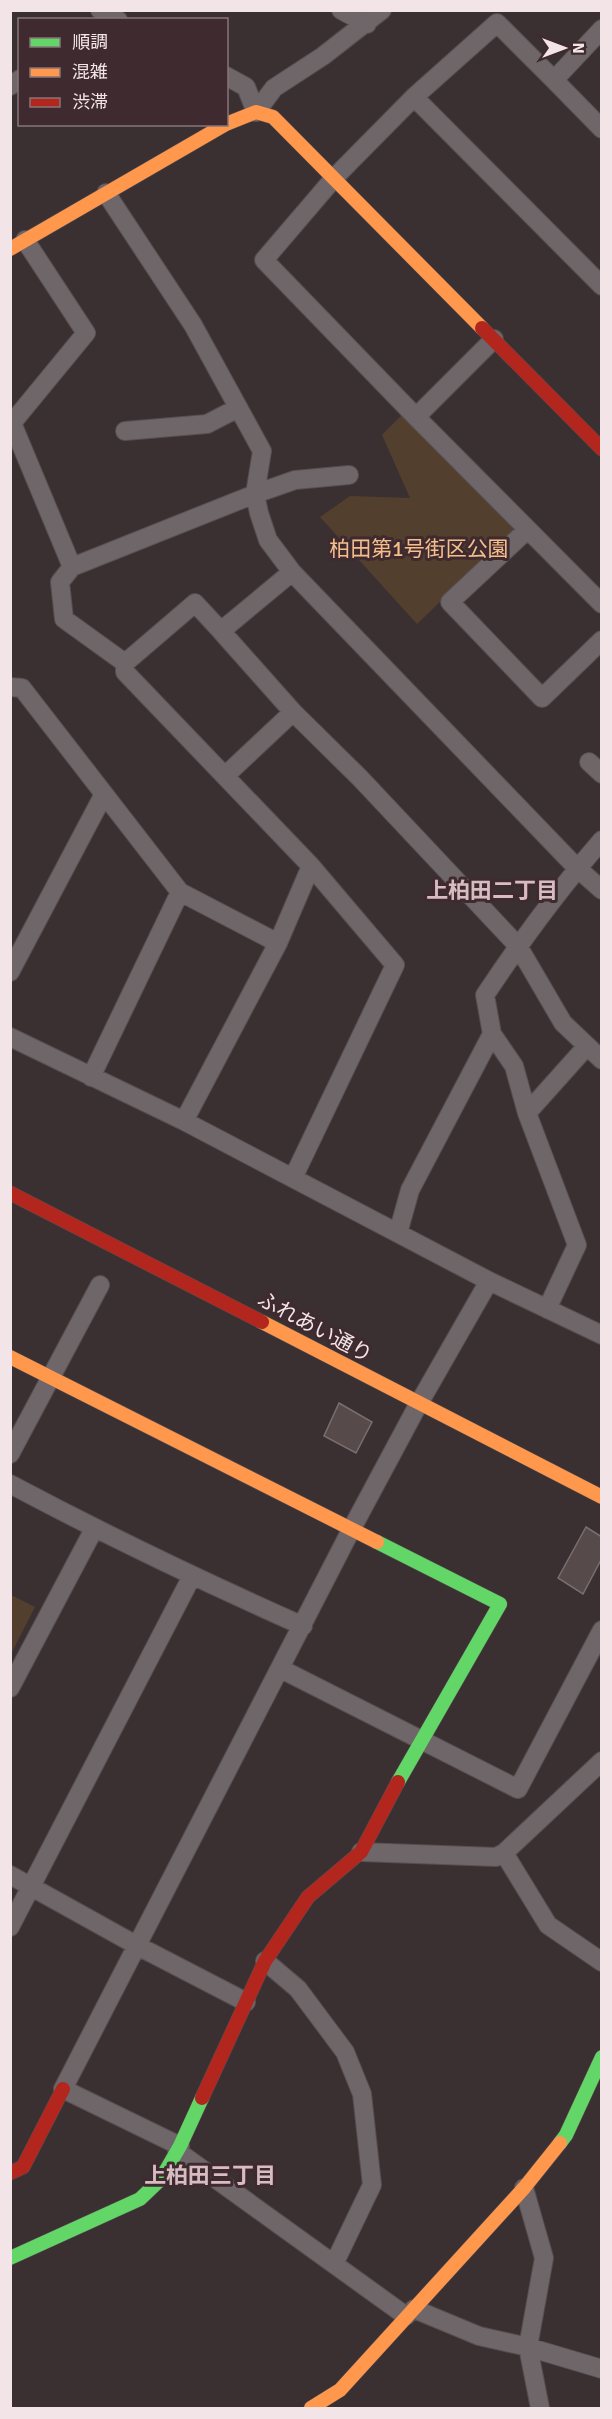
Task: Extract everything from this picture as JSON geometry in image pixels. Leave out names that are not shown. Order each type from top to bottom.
[{"type":"street","points":[[341,10],[367,24]]},
{"type":"street","points":[[228,123],[256,112],[274,88],[367,24],[382,10]]},
{"type":"street","points":[[602,129],[496,23],[414,97],[335,177],[264,260],[602,604]]},
{"type":"street","points":[[554,80],[602,29]]},
{"type":"street","points":[[228,77],[246,87],[256,112]]},
{"type":"street","points":[[414,97],[602,286]]},
{"type":"street","points":[[256,112],[273,117],[335,177],[602,449]]},
{"type":"street","points":[[72,567],[12,423],[86,333],[18,244],[223,126]]},
{"type":"street","points":[[105,194],[193,325],[262,451],[255,494],[268,540],[292,572],[577,868],[602,890]]},
{"type":"street","points":[[416,417],[494,339]]},
{"type":"street","points":[[125,431],[207,424],[238,408]]},
{"type":"street","points":[[125,663],[64,619],[60,582],[72,567],[295,480],[350,475]]},
{"type":"street","points":[[528,530],[450,602],[542,698],[602,640]]},
{"type":"street","points":[[221,631],[292,572]]},
{"type":"street","points":[[293,1178],[395,965],[311,866],[125,672],[125,663],[195,603],[294,712],[360,778],[518,946],[563,1023],[602,1060]]},
{"type":"street","points":[[10,687],[22,688],[180,892],[278,943]]},
{"type":"street","points":[[225,776],[294,712]]},
{"type":"street","points":[[10,972],[104,794]]},
{"type":"street","points":[[547,1309],[578,1245],[527,1113],[514,1066],[492,1034],[485,995],[518,946],[577,868],[602,840]]},
{"type":"street","points":[[184,1121],[278,943],[311,866]]},
{"type":"street","points":[[91,1077],[180,892]]},
{"type":"street","points":[[398,1233],[411,1190],[492,1034]]},
{"type":"street","points":[[10,1037],[184,1121],[489,1281],[602,1335]]},
{"type":"street","points":[[527,1113],[587,1046]]},
{"type":"street","name":"ふれあい通り","points":[[10,1193],[418,1405],[602,1497]]},
{"type":"street","points":[[10,2173],[23,2167],[351,1530],[418,1405],[489,1281]]},
{"type":"street","points":[[10,1454],[100,1285]]},
{"type":"street","points":[[10,1358],[500,1604],[421,1740],[362,1852],[308,1897],[265,1961],[179,2149],[160,2179],[140,2199],[10,2258]]},
{"type":"street","points":[[10,1484],[94,1529],[303,1626]]},
{"type":"street","points":[[10,1688],[94,1529]]},
{"type":"street","points":[[10,1927],[192,1576]]},
{"type":"street","points":[[281,1669],[518,1789],[602,1630]]},
{"type":"street","points":[[362,1852],[496,1857],[504,1853],[598,1772]]},
{"type":"street","points":[[504,1853],[548,1925],[602,1962]]},
{"type":"street","points":[[10,1875],[136,1945],[246,2002]]},
{"type":"street","points":[[265,1961],[298,1989],[345,2052],[362,2094],[372,2185],[334,2264]]},
{"type":"street","points":[[310,2409],[340,2390],[524,2188],[566,2135],[602,2057]]},
{"type":"street","points":[[63,2089],[179,2149],[334,2264],[410,2313],[479,2336],[602,2368]]},
{"type":"street","points":[[524,2188],[544,2258],[528,2347],[540,2409]]},
{"type":"green space","name":"柏田第1号街区公園","points":[[408,409],[513,518],[514,531],[417,624],[320,517],[350,496],[410,498],[382,435]]},
{"type":"green space","points":[[11,1595],[35,1607],[11,1654]]},
{"type":"building","points":[[339,1403],[372,1422],[356,1453],[324,1436]]},
{"type":"building","points":[[586,1527],[602,1537],[602,1558],[583,1594],[558,1578]]},
{"type":"traffic: fast","points":[[377,1542],[500,1604],[398,1782]]},
{"type":"traffic: fast","points":[[560,2143],[566,2135],[602,2057]]},
{"type":"traffic: fast","points":[[10,2258],[140,2199],[161,2179],[180,2146],[202,2098]]},
{"type":"traffic: slow","points":[[228,123],[256,112],[273,117],[482,328]]},
{"type":"traffic: slow","points":[[10,249],[223,126]]},
{"type":"traffic: slow","points":[[262,1322],[602,1497]]},
{"type":"traffic: slow","points":[[10,1357],[377,1542]]},
{"type":"traffic: slow","points":[[311,2408],[340,2390],[524,2188],[560,2143]]},
{"type":"traffic: jam","points":[[482,328],[602,449]]},
{"type":"traffic: jam","points":[[10,1193],[262,1322]]},
{"type":"traffic: jam","points":[[202,2098],[265,1961],[308,1897],[361,1852],[398,1782]]},
{"type":"traffic: jam","points":[[10,2173],[23,2167],[63,2089]]},
{"type":"district","name":"上柏田二丁目","points":[[492,890]]},
{"type":"district","name":"上柏田三丁目","points":[[210,2175]]}]
